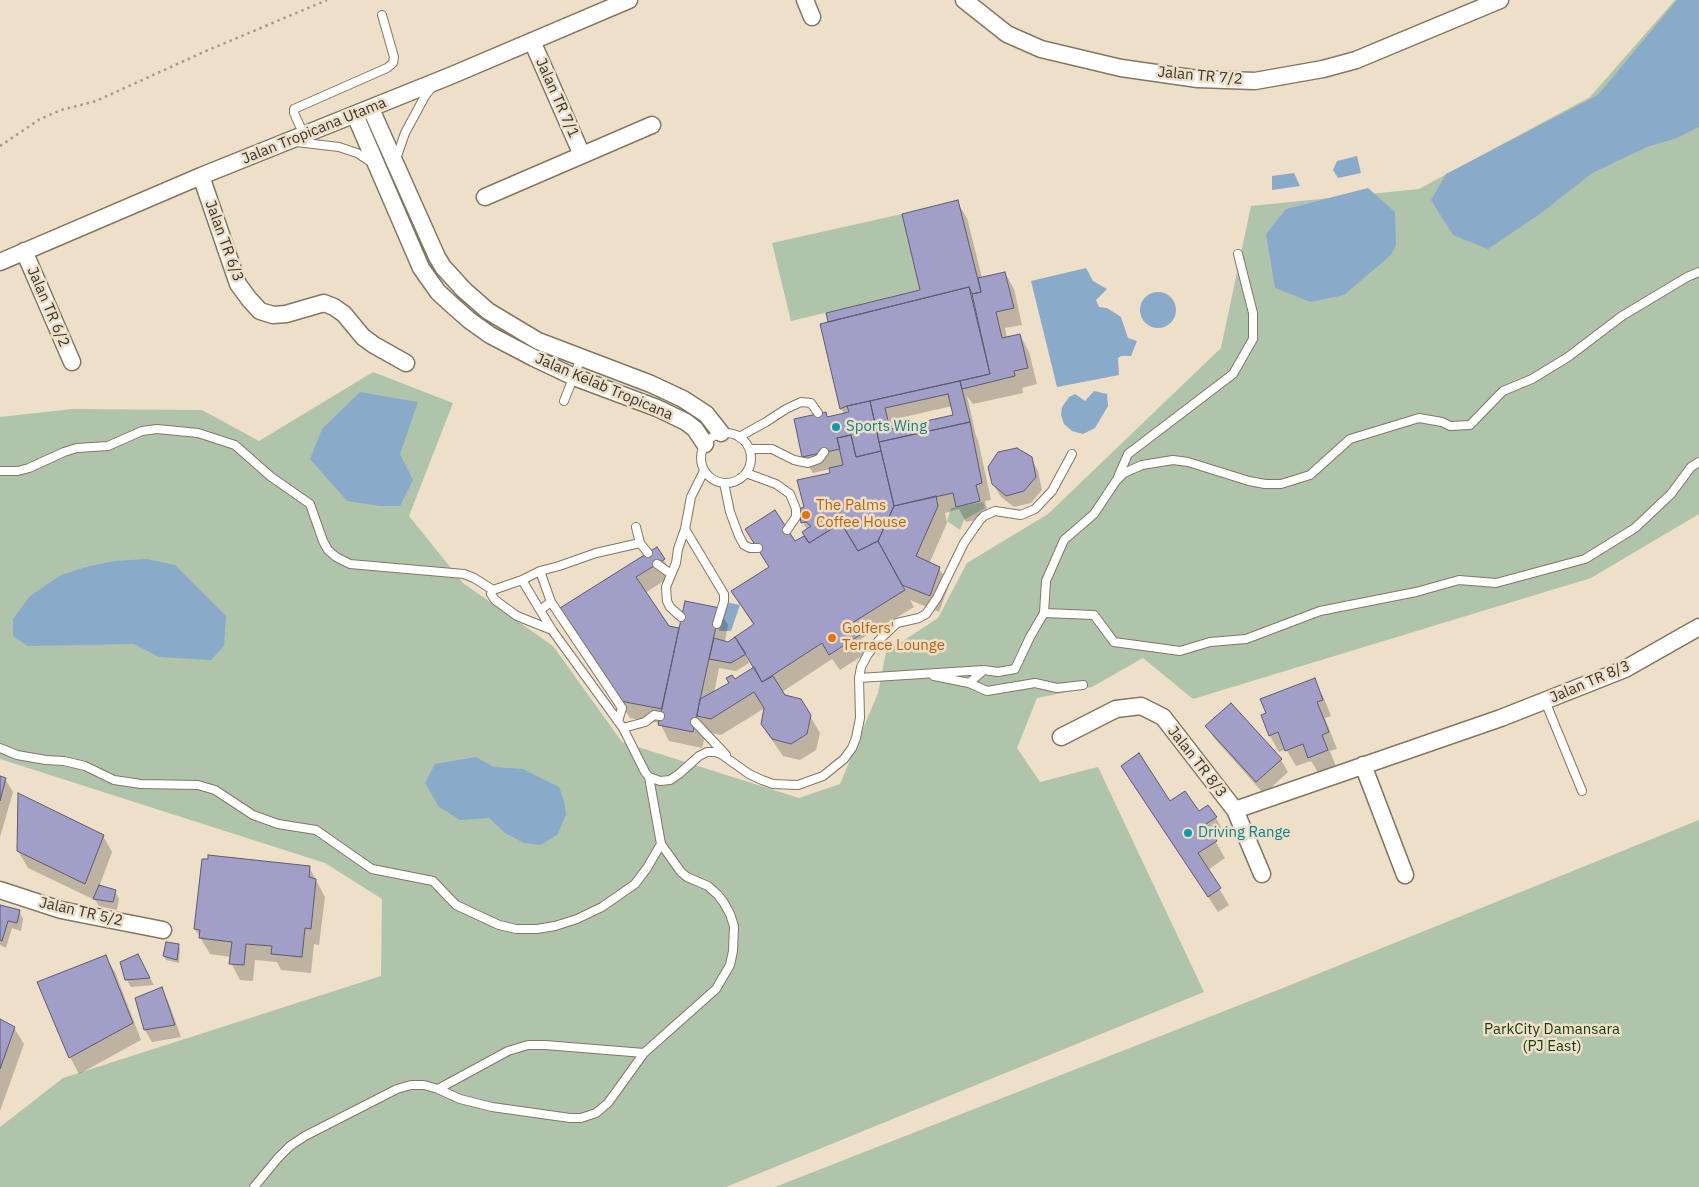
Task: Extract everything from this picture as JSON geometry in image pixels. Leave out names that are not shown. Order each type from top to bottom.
[{"type":"street","name":"Jalan Tropicana Utama","points":[[0,262],[200,176],[371,109],[628,0]]},
{"type":"street","points":[[805,0],[812,17]]},
{"type":"street","name":"Jalan TR 7/2","points":[[964,0],[1007,34],[1041,49],[1121,68],[1198,79],[1255,81],[1323,69],[1356,60],[1500,0]]},
{"type":"street","name":"Jalan TR 7/1","points":[[532,41],[582,155]]},
{"type":"street","name":"Jalan Kelab Tropicana","points":[[371,109],[437,257],[453,278],[488,311],[538,341],[651,384],[683,399],[706,414],[721,434]]},
{"type":"street","name":"Jalan Kelab Tropicana","points":[[355,115],[417,259],[438,292],[469,320],[490,335],[574,377],[676,417],[691,426],[705,444]]},
{"type":"street","name":"Jalan TR 7/1","points":[[485,197],[652,125]]},
{"type":"street","name":"Jalan TR 6/3","points":[[200,176],[238,284],[248,299],[260,311],[273,315],[286,314],[324,303],[344,314],[363,337],[406,363]]},
{"type":"street","name":"Jalan TR 6/2","points":[[24,251],[72,362]]},
{"type":"street","name":"Jalan TR 8/3","points":[[1062,737],[1116,709],[1141,706],[1163,717],[1235,810],[1545,701],[1625,669],[1698,630]]},
{"type":"street","points":[[1363,765],[1405,875]]},
{"type":"street","points":[[1235,810],[1262,874]]},
{"type":"street","name":"Jalan TR 5/2","points":[[0,890],[62,910],[164,930]]},
{"type":"lane","points":[[378,169],[357,153],[297,138],[294,109],[387,68],[393,63],[394,57],[382,15]]},
{"type":"lane","points":[[395,163],[399,148],[414,115],[436,82]]},
{"type":"lane","points":[[859,678],[984,670],[998,672],[1015,668],[1044,613],[1046,581],[1064,540],[1094,514],[1116,481],[1128,454],[1233,374],[1253,340],[1253,313],[1238,254]]},
{"type":"lane","points":[[1116,481],[1124,473],[1142,465],[1174,460],[1204,466],[1249,481],[1281,484],[1310,475],[1350,438],[1419,418],[1442,422],[1450,426],[1470,425],[1503,391],[1532,379],[1568,357],[1622,316],[1687,277],[1699,272]]},
{"type":"lane","points":[[564,401],[581,358]]},
{"type":"lane","points":[[739,437],[786,409],[802,402],[812,403],[818,413]]},
{"type":"lane","points":[[0,471],[18,471],[29,468],[77,448],[108,446],[142,431],[157,429],[176,430],[213,437],[235,444],[270,476],[310,504],[323,541],[328,550],[336,557],[350,564],[380,568],[464,574],[493,590]]},
{"type":"lane","points":[[727,433],[739,437],[746,442],[750,449],[750,466],[740,479],[732,482],[724,483],[709,477],[704,471],[700,458],[705,444],[712,437],[721,434],[727,433]]},
{"type":"lane","points":[[750,449],[772,449],[794,460],[808,464],[819,459],[824,452]]},
{"type":"lane","points":[[649,777],[660,781],[670,780],[679,774],[690,762],[707,752],[721,754],[749,774],[773,784],[798,785],[823,776],[844,758],[852,748],[856,738],[860,718],[859,678],[861,667],[868,654],[892,627],[903,621],[919,618],[926,614],[964,543],[984,516],[995,512],[1021,514],[1035,509],[1052,491],[1072,454]]},
{"type":"lane","points":[[1044,613],[1094,615],[1114,642],[1180,651],[1210,642],[1246,639],[1320,611],[1416,592],[1459,580],[1496,583],[1584,559],[1635,528],[1670,494],[1691,467],[1699,462]]},
{"type":"lane","points":[[681,617],[670,607],[665,594],[666,587],[676,563],[691,497],[704,471]]},
{"type":"lane","points":[[746,473],[776,484],[790,494],[796,509],[796,517],[788,530]]},
{"type":"lane","points":[[724,483],[730,512],[738,536],[744,545],[750,548],[758,548]]},
{"type":"lane","points":[[636,527],[640,543],[648,553]]},
{"type":"lane","points":[[685,529],[724,594],[724,601],[716,624]]},
{"type":"lane","points":[[493,590],[522,580],[540,571],[596,553],[640,543]]},
{"type":"lane","points":[[657,564],[671,574]]},
{"type":"lane","points":[[540,571],[551,602],[622,708],[618,721]]},
{"type":"lane","points":[[254,1187],[290,1146],[305,1136],[397,1089],[411,1085],[424,1085],[460,1099],[492,1107],[570,1118],[581,1118],[596,1113],[608,1103],[644,1053],[716,990],[727,971],[733,951],[734,926],[730,914],[718,895],[708,886],[687,877],[681,872],[661,844],[649,777],[623,728],[552,630],[522,580]]},
{"type":"lane","points":[[493,590],[492,594],[495,600],[517,616],[552,630]]},
{"type":"lane","points":[[540,610],[551,602]]},
{"type":"lane","points":[[969,683],[984,670]]},
{"type":"lane","points":[[922,674],[969,683],[987,692],[1035,683],[1058,688],[1083,685]]},
{"type":"lane","points":[[1545,701],[1582,791]]},
{"type":"lane","points":[[623,728],[644,722],[654,715],[660,716]]},
{"type":"lane","points":[[695,722],[733,762]]},
{"type":"lane","points":[[0,748],[17,755],[64,761],[85,766],[114,780],[141,784],[198,785],[215,790],[253,815],[278,824],[316,830],[372,869],[433,880],[456,905],[499,925],[516,929],[537,929],[555,926],[577,919],[602,907],[635,884],[661,844]]},
{"type":"lane","points":[[438,1089],[508,1051],[528,1045],[644,1053]]},
{"type":"path","points":[[0,146],[40,119],[61,110],[96,100],[327,0]]},
{"type":"green space","points":[[1675,0],[1699,0],[1699,514],[1591,578],[1193,699],[1143,658],[1092,687],[1037,698],[1017,748],[1040,782],[1098,767],[1204,992],[726,1187],[0,1187],[0,1127],[63,1078],[381,976],[382,899],[325,863],[0,759],[0,417],[72,409],[202,410],[259,441],[373,372],[453,403],[409,516],[463,583],[553,646],[622,742],[799,798],[840,784],[878,693],[886,652],[938,618],[967,563],[1048,514],[1221,348],[1251,206],[1419,189],[1590,97]]},
{"type":"green space","points":[[902,214],[920,290],[791,321],[772,243]]},
{"type":"green space","points":[[983,502],[985,508],[964,520],[960,530],[947,521],[951,508]]},
{"type":"green space","name":"ParkCity Damansara (PJ East)","points":[[1699,820],[1699,1187],[775,1187],[1283,988]]},
{"type":"water","points":[[1677,0],[1699,0],[1699,127],[1677,138],[1647,147],[1592,173],[1544,211],[1488,249],[1453,235],[1431,200],[1446,174],[1598,95]]},
{"type":"water","points":[[1357,156],[1361,173],[1338,178],[1333,170],[1337,161]]},
{"type":"water","points":[[1294,173],[1300,186],[1272,190],[1272,176]]},
{"type":"water","points":[[1368,188],[1395,212],[1396,245],[1391,255],[1344,295],[1311,302],[1275,288],[1266,234],[1286,209]]},
{"type":"water","points":[[1086,268],[1093,281],[1107,289],[1096,300],[1099,307],[1107,308],[1121,317],[1128,338],[1137,341],[1131,356],[1121,356],[1118,358],[1119,375],[1057,387],[1031,281]]},
{"type":"water","points":[[1158,292],[1170,298],[1176,310],[1170,322],[1158,328],[1146,322],[1140,310],[1146,298]]},
{"type":"water","points":[[1094,391],[1107,394],[1108,406],[1095,428],[1083,434],[1072,431],[1064,424],[1061,415],[1062,407],[1069,397],[1075,394],[1085,401]]},
{"type":"water","points":[[360,392],[418,402],[400,454],[413,480],[400,506],[380,506],[347,501],[310,459],[322,429]]},
{"type":"water","points":[[147,559],[175,565],[226,616],[224,646],[211,660],[159,657],[134,644],[28,646],[13,636],[13,619],[30,596],[61,575],[114,561]]},
{"type":"water","points":[[725,602],[740,605],[731,631],[719,631]]},
{"type":"water","points":[[476,757],[494,767],[523,769],[559,787],[566,814],[558,834],[541,845],[524,843],[505,833],[489,818],[460,820],[439,807],[425,783],[435,764]]},
{"type":"building","points":[[958,200],[981,292],[972,294],[969,287],[828,322],[826,313],[920,290],[902,214]]},
{"type":"building","points":[[1005,272],[1014,308],[996,312],[1002,338],[1020,334],[1028,368],[1014,371],[1015,376],[962,389],[960,381],[990,374],[972,294],[981,292],[978,278]]},
{"type":"building","points":[[969,287],[990,374],[840,409],[820,324]]},
{"type":"building","points":[[960,381],[970,422],[879,442],[870,401]],"holes":[[[948,394],[953,415],[890,429],[885,408]]]},
{"type":"building","name":"Sports Wing","points":[[870,401],[881,451],[856,457],[851,435],[837,438],[840,449],[802,457],[794,419],[826,412],[827,417],[849,412],[847,406]]},
{"type":"building","points":[[970,422],[982,483],[976,485],[980,501],[956,507],[953,493],[894,506],[879,442]]},
{"type":"building","points":[[851,435],[856,457],[881,451],[894,506],[878,541],[858,551],[841,523],[809,543],[802,532],[811,526],[806,522],[801,523],[799,509],[804,507],[797,480],[830,473],[829,468],[843,465],[837,438]]},
{"type":"building","points":[[1017,448],[1032,457],[1036,477],[1024,491],[1006,496],[992,484],[988,467],[998,452]]},
{"type":"building","points":[[936,496],[938,506],[916,556],[940,567],[930,596],[902,585],[878,541],[894,506]]},
{"type":"building","points":[[775,510],[795,541],[804,536],[809,543],[841,523],[858,551],[878,541],[905,590],[852,623],[860,635],[829,655],[822,643],[762,682],[735,637],[754,624],[731,591],[769,567],[745,529]]},
{"type":"building","points":[[657,547],[665,559],[636,577],[669,626],[679,628],[662,709],[620,701],[560,608]]},
{"type":"building","points":[[685,601],[720,608],[693,732],[658,725]]},
{"type":"building","points":[[735,637],[746,654],[731,663],[709,659],[714,638],[728,642]]},
{"type":"building","points":[[754,667],[762,682],[773,676],[785,695],[801,699],[811,715],[807,734],[791,744],[772,739],[761,724],[764,708],[754,692],[711,719],[697,716],[700,699],[729,683],[726,678],[732,675],[735,679]]},
{"type":"building","points":[[1315,678],[1323,700],[1317,702],[1329,732],[1322,735],[1328,750],[1308,758],[1303,744],[1285,751],[1278,732],[1269,736],[1261,715],[1266,713],[1260,699]]},
{"type":"building","points":[[1231,703],[1282,759],[1256,782],[1205,726]]},
{"type":"building","name":"Driving Range","points":[[1139,753],[1170,801],[1185,791],[1199,811],[1208,805],[1217,817],[1206,824],[1217,841],[1198,853],[1221,888],[1208,897],[1121,766]]},
{"type":"building","points":[[0,776],[6,778],[0,801]]},
{"type":"building","points":[[18,793],[104,835],[85,884],[17,851]]},
{"type":"building","points":[[208,855],[310,866],[309,877],[316,879],[311,929],[305,928],[302,957],[271,954],[272,946],[246,944],[244,965],[229,964],[232,942],[199,938],[200,930],[194,929],[202,859],[208,859]]},
{"type":"building","points":[[99,885],[116,890],[113,902],[93,899]]},
{"type":"building","points":[[0,905],[20,910],[17,923],[8,921],[2,941],[0,940]]},
{"type":"building","points":[[166,942],[179,944],[177,960],[163,956]]},
{"type":"building","points":[[138,954],[150,978],[125,980],[120,962]]},
{"type":"building","points":[[106,955],[133,1023],[69,1058],[37,982]]},
{"type":"building","points":[[162,987],[175,1025],[144,1030],[135,998]]},
{"type":"building","points":[[0,1019],[15,1027],[0,1069]]},
{"type":"place","name":"Sports Wing","points":[[836,427]]},
{"type":"place","name":"The Palms Coffee House","points":[[806,515]]},
{"type":"place","name":"Golfers' Terrace Lounge","points":[[832,638]]},
{"type":"place","name":"Driving Range","points":[[1188,833]]}]
